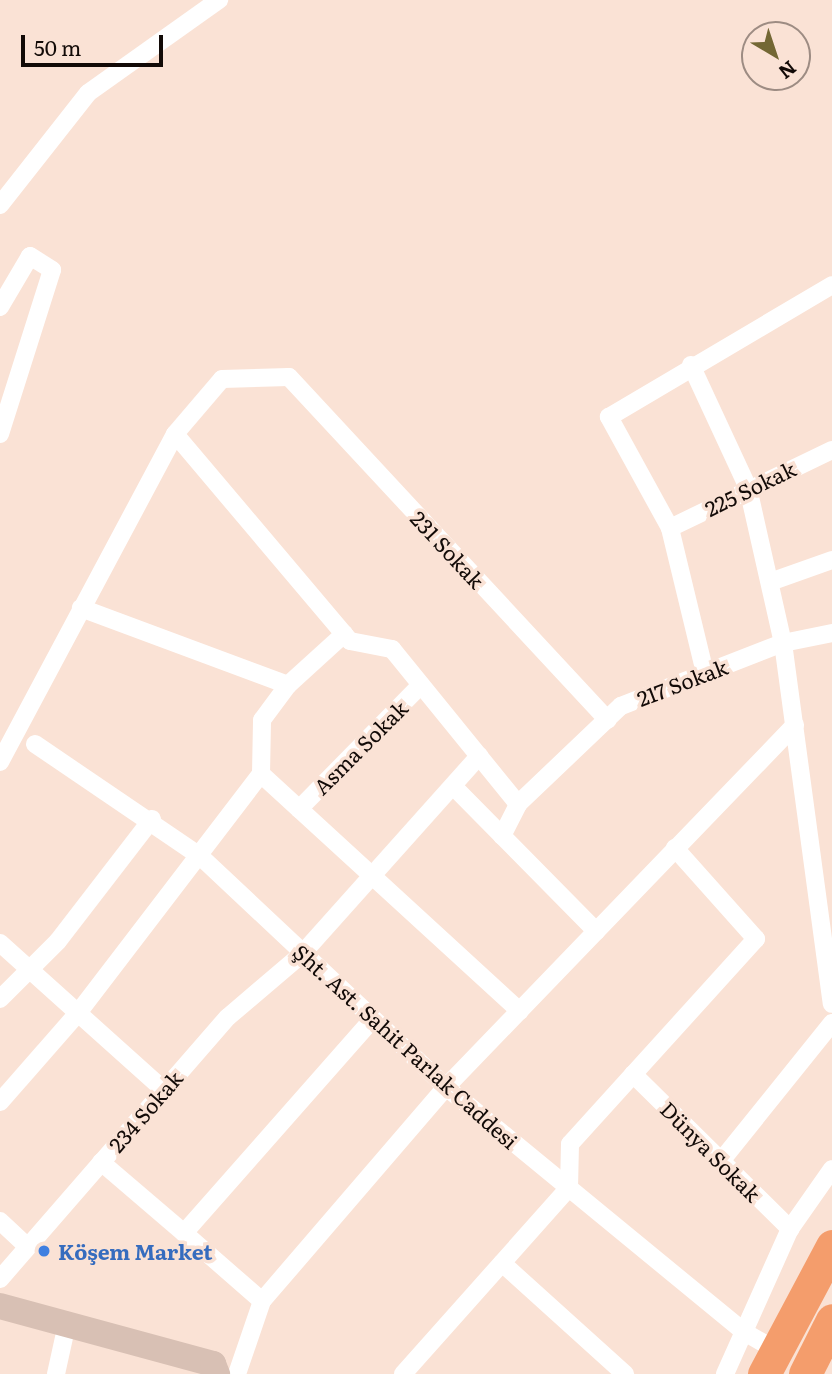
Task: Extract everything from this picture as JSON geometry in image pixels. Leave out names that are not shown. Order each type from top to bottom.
[{"type":"highway","points":[[770,1362],[832,1246]]},
{"type":"street","points":[[0,205],[88,93],[219,0]]},
{"type":"street","points":[[0,307],[30,256],[52,270],[0,434]]},
{"type":"street","points":[[705,673],[670,528],[609,417],[691,365],[832,285]]},
{"type":"street","points":[[691,365],[748,488],[770,583],[783,643],[832,1001]]},
{"type":"street","name":"231 Sokak","points":[[176,434],[222,379],[289,377],[608,720]]},
{"type":"street","points":[[0,762],[176,434],[350,641],[391,649],[518,804]]},
{"type":"street","name":"225 Sokak","points":[[670,528],[748,488],[832,450]]},
{"type":"street","points":[[770,583],[832,560]]},
{"type":"street","points":[[81,608],[288,685]]},
{"type":"street","name":"217 Sokak","points":[[502,836],[518,804],[621,706],[783,643],[832,633]]},
{"type":"street","points":[[0,1102],[78,1013],[201,857],[261,774],[262,720],[288,685],[344,634]]},
{"type":"street","name":"Asma Sokak","points":[[299,809],[421,685]]},
{"type":"street","points":[[237,1374],[262,1301],[446,1087],[795,725]]},
{"type":"street","name":"Şht. Ast. Sahit Parlak Caddesi","points":[[36,744],[152,819],[201,857],[371,1021],[446,1087],[746,1333],[770,1362]]},
{"type":"street","name":"234 Sokak","points":[[0,1279],[228,1017],[302,954],[374,877],[479,756]]},
{"type":"street","points":[[261,774],[520,1012]]},
{"type":"street","points":[[453,786],[596,931]]},
{"type":"street","points":[[0,999],[29,970],[152,819]]},
{"type":"street","points":[[403,1374],[569,1188],[570,1144],[756,940],[676,848]]},
{"type":"street","points":[[0,943],[164,1090]]},
{"type":"street","points":[[184,1233],[371,1021]]},
{"type":"street","points":[[721,1161],[832,1023]]},
{"type":"street","name":"Dünya Sokak","points":[[633,1074],[790,1229]]},
{"type":"street","points":[[101,1162],[262,1301]]},
{"type":"street","points":[[725,1374],[746,1333],[790,1229],[832,1169]]},
{"type":"street","points":[[0,1221],[27,1246]]},
{"type":"street","points":[[502,1263],[625,1374]]},
{"type":"street","points":[[0,1306],[213,1364],[217,1374]]},
{"type":"street","points":[[56,1374],[67,1324]]},
{"type":"place","name":"Köşem Market","points":[[44,1251]]}]
